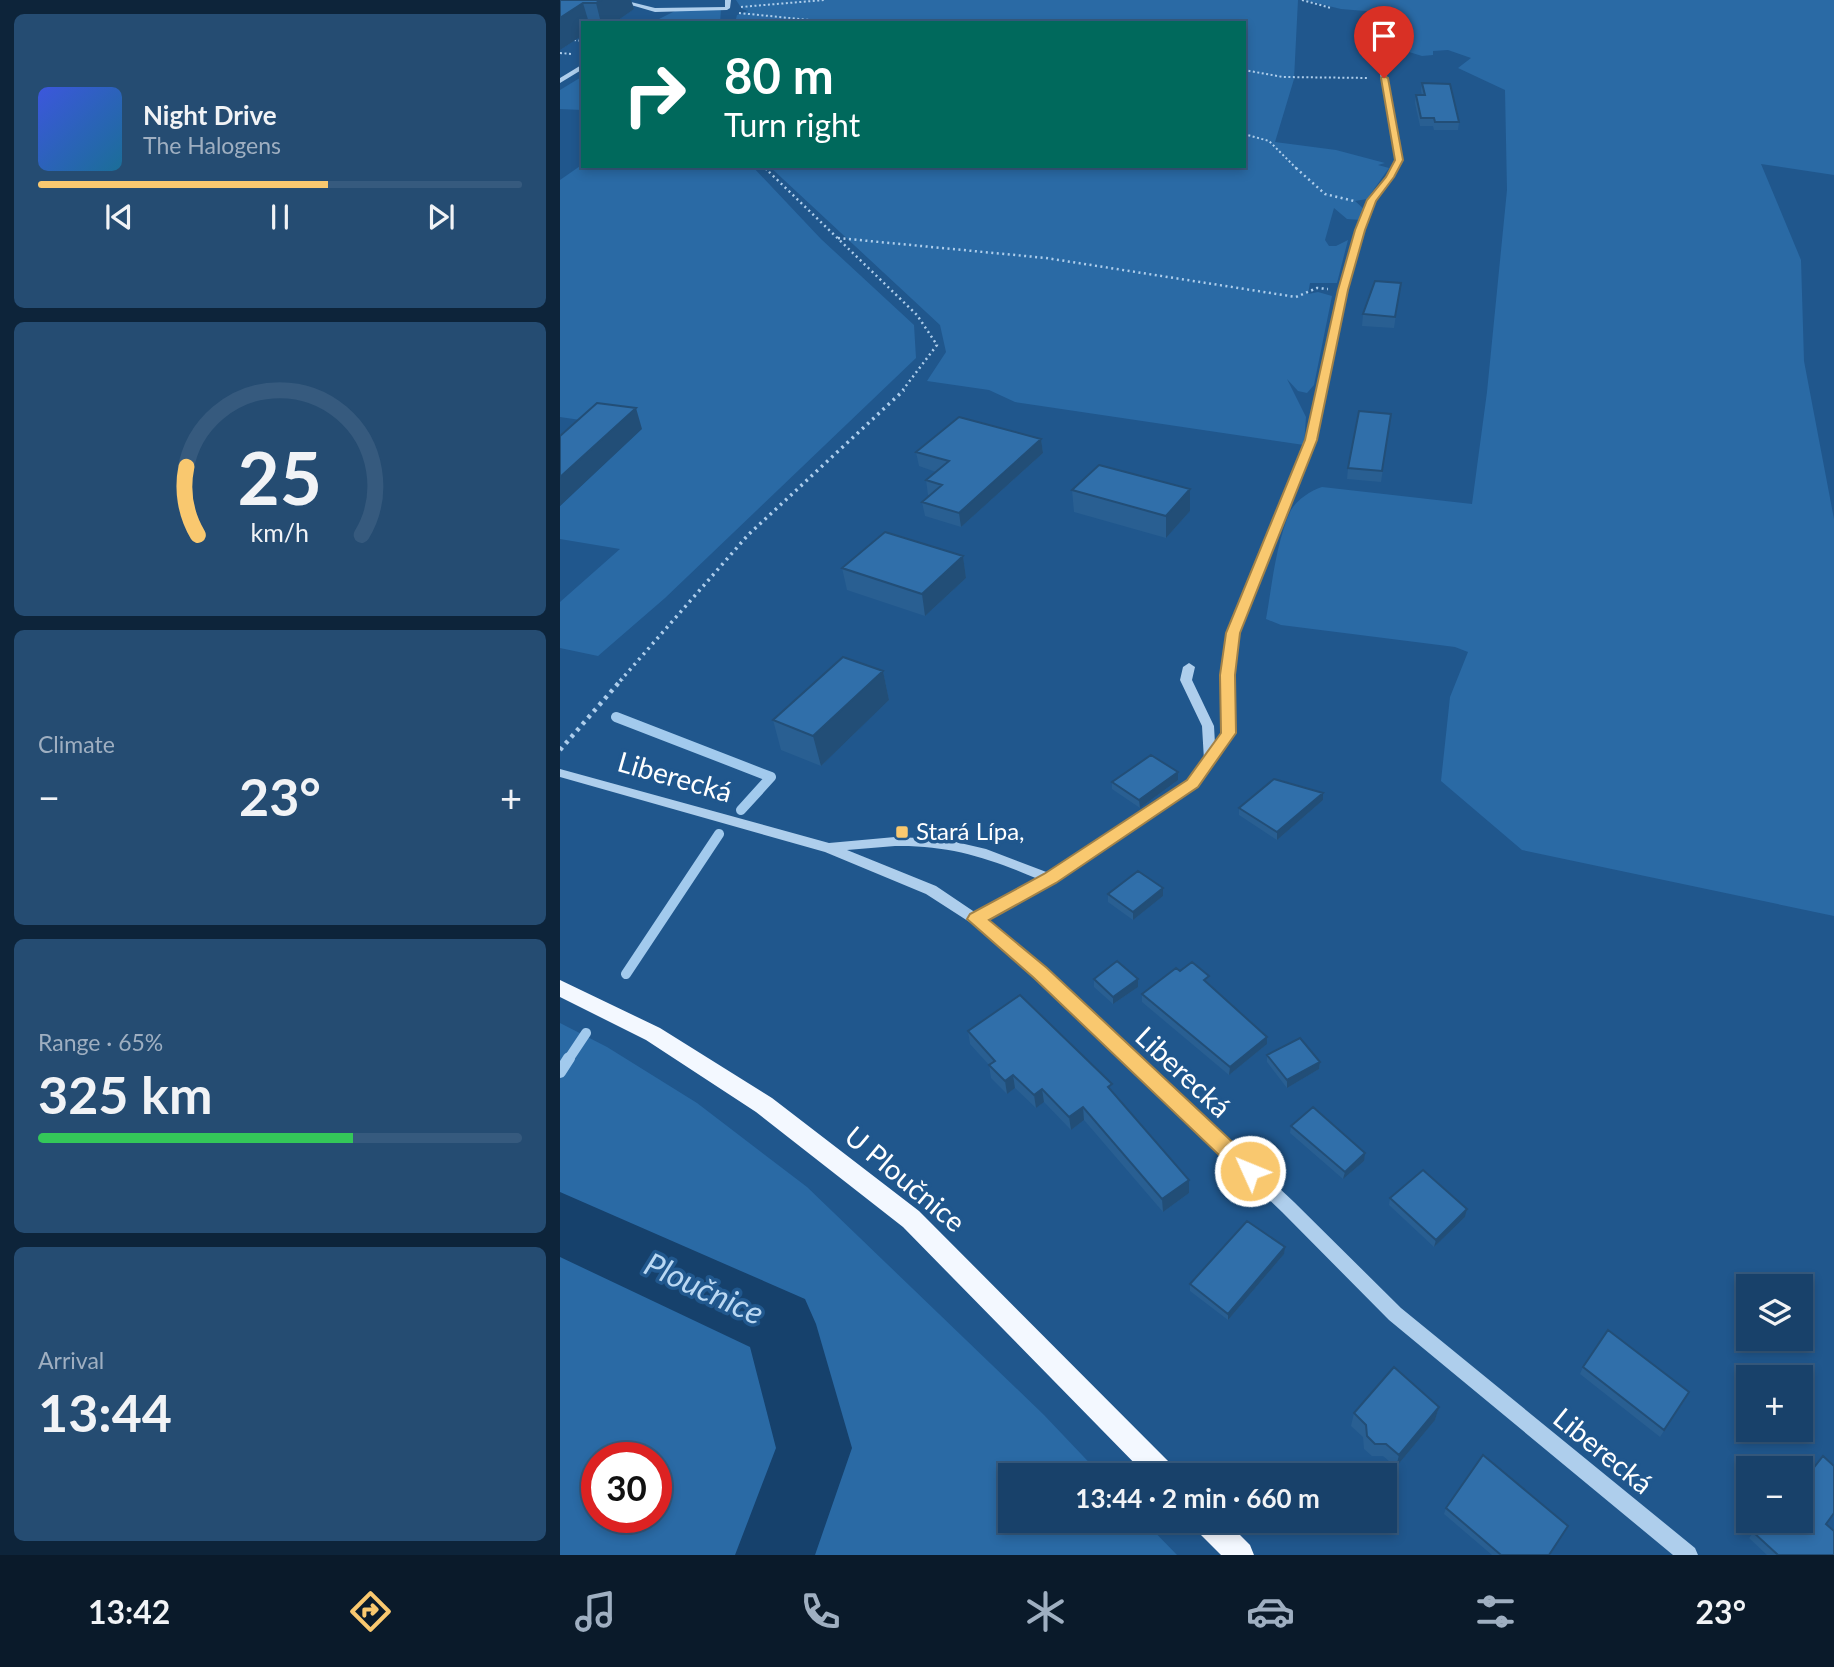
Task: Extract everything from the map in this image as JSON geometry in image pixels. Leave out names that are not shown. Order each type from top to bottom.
[{"type":"main road","name":"U Ploučnice","points":[[563,994],[653,1034],[764,1105],[911,1219],[1152,1463]]},
{"type":"main road","points":[[1219,1533],[1240,1555]]},
{"type":"street","points":[[617,0],[655,10],[728,10]]},
{"type":"street","points":[[653,20],[655,10]]},
{"type":"street","points":[[976,919],[1050,879],[1192,783],[1229,733],[1227,675],[1233,633],[1311,440],[1343,290],[1360,230],[1372,200],[1399,160],[1373,20]]},
{"type":"street","points":[[560,81],[581,67]]},
{"type":"street","name":"Liberecká","points":[[560,773],[829,848],[931,890],[976,919],[1040,973],[1288,1208],[1395,1314],[1688,1555]]},
{"type":"street","points":[[829,848],[884,842],[956,845],[1006,860],[1050,879]]},
{"type":"lane","points":[[728,0],[728,10]]},
{"type":"lane","points":[[1189,667],[1186,680],[1208,726],[1210,761]]},
{"type":"path","points":[[728,10],[824,0]]},
{"type":"path","points":[[1302,0],[1331,8]]},
{"type":"path","points":[[728,10],[823,21]]},
{"type":"path","points":[[574,40],[581,41]]},
{"type":"path","points":[[1246,70],[1283,77],[1384,78]]},
{"type":"path","points":[[1246,134],[1258,133],[1273,143],[1320,192],[1337,199],[1372,200]]},
{"type":"path","points":[[560,750],[748,535],[909,385],[937,345],[917,315],[765,168]]},
{"type":"path","points":[[837,238],[1046,258],[1296,297],[1317,288],[1343,290]]},
{"type":"shaded area","points":[[736,0],[1298,0],[1294,79],[1275,142],[1336,150],[1385,163],[1378,165],[1389,168],[1367,199],[1355,201],[1365,210],[1361,220],[1347,219],[1334,208],[1325,240],[1329,246],[1336,246],[1348,240],[1337,283],[1310,283],[1308,294],[1318,292],[1332,296],[1314,385],[1307,393],[1298,391],[1287,379],[1306,417],[1304,445],[1015,402],[989,390],[927,381],[946,352],[940,325],[771,168],[1246,168],[1246,21],[736,21],[737,15],[748,11],[742,9]]},
{"type":"shaded area","points":[[1304,0],[1834,0],[1834,175],[1761,164],[1801,260],[1804,361],[1834,519],[1834,916],[1522,850],[1441,781],[1450,697],[1468,652],[1455,647],[1281,625],[1266,619],[1275,564],[1286,522],[1294,506],[1313,490],[1322,487],[1472,504],[1487,392],[1507,190],[1505,90],[1458,68],[1471,58],[1448,50],[1433,51],[1433,55],[1422,56],[1383,44],[1380,31],[1383,23],[1405,22],[1407,20],[1401,14],[1341,9]]},
{"type":"shaded area","points":[[721,9],[720,21],[659,19],[675,11]]},
{"type":"shaded area","points":[[581,77],[581,110],[560,109],[560,90]]},
{"type":"shaded area","points":[[581,165],[581,168],[754,168],[821,239],[914,325],[916,358],[665,598],[598,656],[560,648],[560,602],[620,549],[560,539],[560,506],[641,429],[560,417],[560,180]]},
{"type":"shaded area","points":[[560,1023],[607,1047],[697,1103],[807,1187],[1044,1415],[1090,1463],[998,1463],[998,1533],[1156,1533],[1177,1555],[560,1555]]},
{"type":"building","points":[[560,0],[601,0],[596,3],[583,3],[560,18]]},
{"type":"building","points":[[1422,83],[1450,84],[1459,122],[1435,122],[1434,118],[1421,118],[1416,95],[1425,95]]},
{"type":"building","points":[[1375,281],[1401,283],[1395,317],[1363,314]]},
{"type":"building","points":[[597,403],[636,408],[560,477],[560,436]]},
{"type":"building","points":[[1359,411],[1391,414],[1382,471],[1348,468]]},
{"type":"building","points":[[959,417],[1041,439],[959,513],[922,502],[942,485],[926,480],[949,461],[916,452]]},
{"type":"building","points":[[1099,465],[1190,489],[1166,516],[1072,490]]},
{"type":"building","points":[[885,532],[963,556],[922,594],[842,568]]},
{"type":"building","points":[[843,657],[883,671],[813,736],[773,720]]},
{"type":"building","points":[[1151,755],[1178,772],[1139,800],[1112,782]]},
{"type":"building","points":[[1274,779],[1323,793],[1277,832],[1239,808]]},
{"type":"building","points":[[1138,871],[1163,888],[1133,912],[1108,894]]},
{"type":"building","points":[[1117,961],[1138,979],[1113,997],[1094,979]]},
{"type":"building","points":[[1192,962],[1209,976],[1204,980],[1267,1037],[1230,1067],[1142,994],[1176,968],[1180,971]]},
{"type":"building","points":[[1020,995],[1112,1084],[1108,1087],[1189,1180],[1162,1199],[1083,1107],[1069,1117],[1042,1089],[1034,1095],[1013,1075],[1005,1081],[989,1065],[995,1061],[968,1031]]},
{"type":"building","points":[[1300,1038],[1320,1062],[1287,1080],[1267,1055]]},
{"type":"building","points":[[1313,1107],[1365,1153],[1345,1172],[1291,1126]]},
{"type":"building","points":[[1423,1170],[1467,1209],[1436,1240],[1390,1198]]},
{"type":"building","points":[[1247,1221],[1285,1247],[1228,1314],[1190,1284]]},
{"type":"building","points":[[1608,1330],[1689,1392],[1664,1430],[1583,1367]]},
{"type":"building","points":[[1394,1367],[1439,1407],[1399,1455],[1386,1444],[1375,1444],[1367,1436],[1366,1425],[1354,1413]]},
{"type":"building","points":[[1483,1455],[1568,1526],[1549,1555],[1501,1555],[1446,1508]]},
{"type":"building","points":[[1823,1456],[1834,1466],[1834,1513],[1826,1524],[1834,1531],[1834,1555],[1778,1555],[1754,1533],[1813,1533],[1813,1469]]},
{"type":"waterway","points":[[616,717],[771,777],[741,810]]},
{"type":"waterway","points":[[626,974],[719,834]]},
{"type":"waterway","points":[[568,1060],[586,1033]]},
{"type":"waterway","points":[[560,1072],[569,1058]]},
{"type":"waterway","name":"Ploučnice","points":[[560,1223],[780,1324],[814,1448],[775,1555]]},
{"type":"place","name":"Stará Lípa,","points":[[902,832]]},
{"type":"route","points":[[1250,1171],[1040,973],[976,919],[1050,879],[1192,783],[1229,733],[1227,675],[1233,633],[1311,440],[1343,290],[1360,230],[1372,200],[1399,160],[1384,78]]}]
